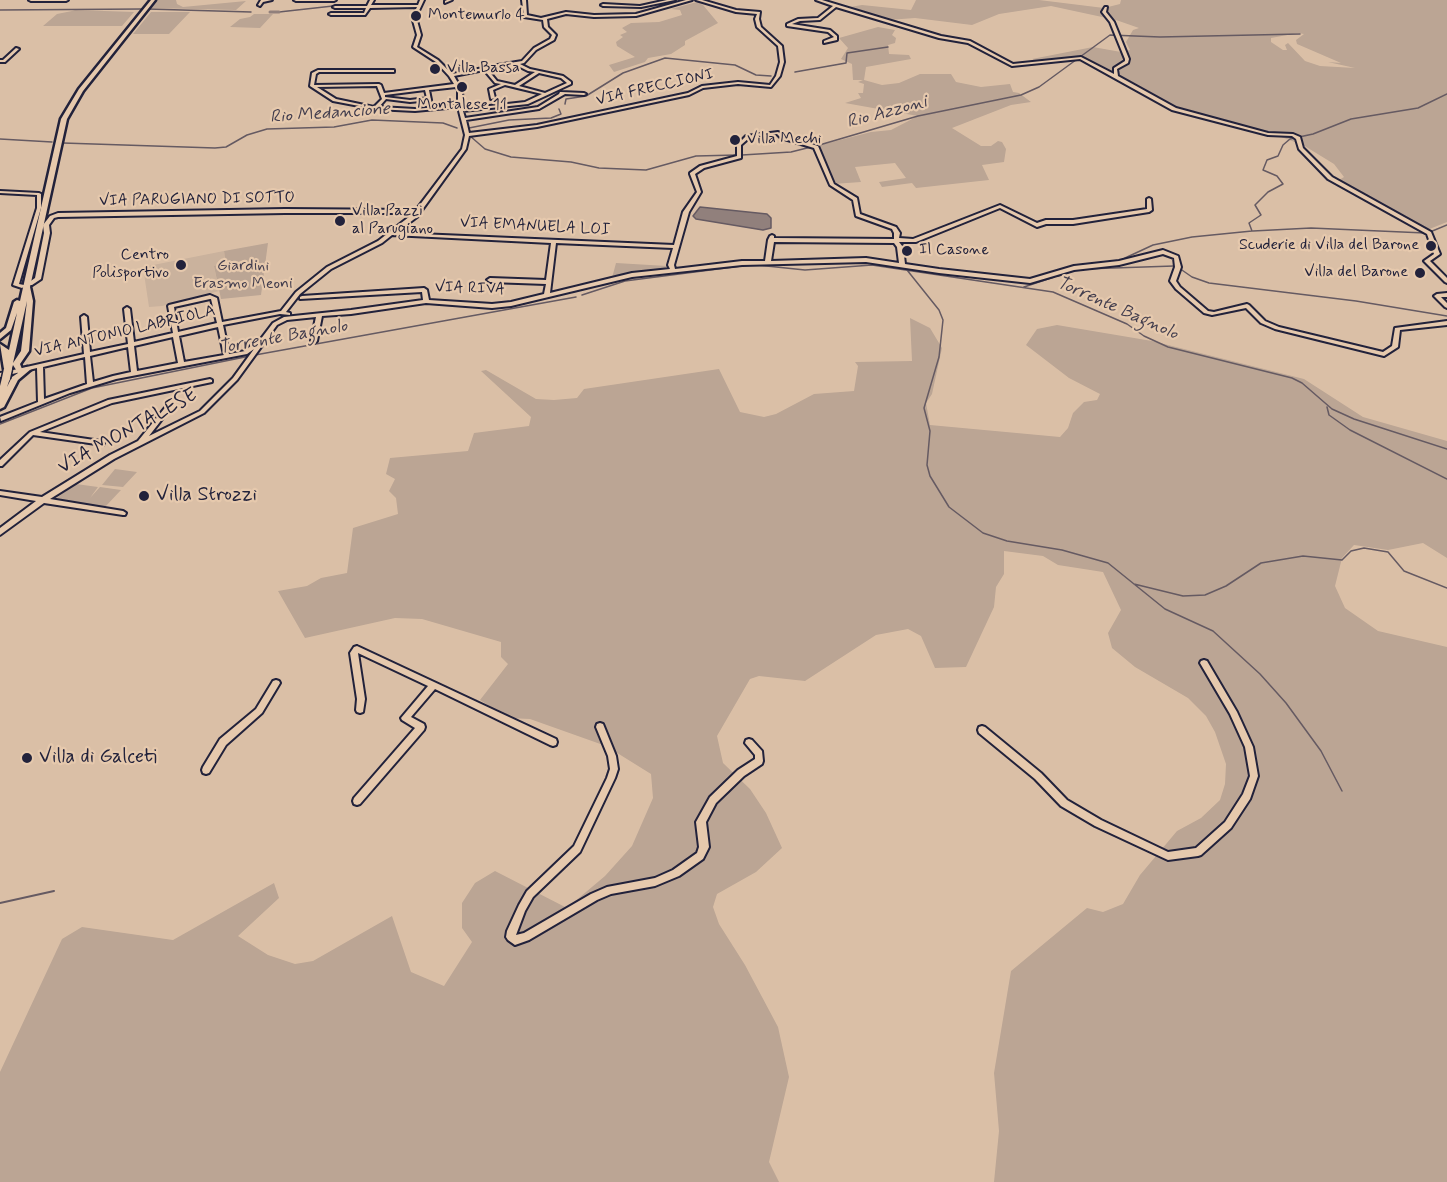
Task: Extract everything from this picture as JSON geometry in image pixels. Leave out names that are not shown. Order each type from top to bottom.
[{"type":"main road","points":[[0,398],[12,374],[26,286],[64,119],[74,100],[153,0]]},
{"type":"main road","points":[[0,337],[9,329],[18,300],[26,286]]},
{"type":"main road","points":[[0,407],[16,364],[24,354],[30,302],[26,286]]},
{"type":"main road","points":[[0,346],[4,350],[12,374]]},
{"type":"street","points":[[32,0],[66,0]]},
{"type":"street","points":[[260,4],[262,1],[270,0]]},
{"type":"street","points":[[296,0],[334,0]]},
{"type":"street","points":[[331,14],[365,14],[372,0]]},
{"type":"street","points":[[422,0],[414,18],[415,49],[434,59],[458,85],[460,108],[467,135]]},
{"type":"street","points":[[525,0],[525,16],[545,18],[566,12],[594,16],[631,15],[666,9],[690,0]]},
{"type":"street","points":[[603,5],[640,6],[673,0]]},
{"type":"street","name":"VIA FRECCIONI","points":[[467,135],[557,122],[689,94],[702,87],[738,83],[771,86],[778,76],[782,62],[780,46],[759,27],[757,19],[759,13],[736,11],[698,0]]},
{"type":"street","points":[[818,0],[940,37],[969,42],[1012,65],[1081,58],[1182,112],[1268,134],[1293,135],[1298,138],[1301,148],[1330,178],[1429,232],[1437,254],[1426,261],[1447,281]]},
{"type":"street","points":[[334,7],[419,6]]},
{"type":"street","points":[[825,42],[836,39],[836,37],[829,31],[788,25],[799,20],[819,19],[835,6]]},
{"type":"street","points":[[1106,8],[1104,12],[1112,22],[1127,59],[1127,62],[1115,69],[1116,76]]},
{"type":"street","points":[[451,75],[516,63],[531,56],[535,49],[552,40],[554,35],[546,27],[545,18]]},
{"type":"street","points":[[2,61],[17,49]]},
{"type":"street","points":[[465,71],[468,62]]},
{"type":"street","points":[[312,86],[335,100],[400,111],[521,104],[570,83],[562,77],[538,72],[516,63]]},
{"type":"street","points":[[484,68],[496,82],[507,85],[548,93],[584,94]]},
{"type":"street","points":[[312,86],[317,71],[393,71]]},
{"type":"street","points":[[515,87],[538,72]]},
{"type":"street","points":[[312,86],[377,84],[383,96]]},
{"type":"street","points":[[375,108],[383,96],[458,85]]},
{"type":"street","points":[[492,98],[491,90],[507,85]]},
{"type":"street","points":[[383,96],[408,101],[430,101],[427,88]]},
{"type":"street","points":[[464,119],[543,108],[564,93]]},
{"type":"street","points":[[672,269],[686,212],[699,192],[692,174],[702,167],[739,156],[739,145],[748,137],[778,133],[783,137],[815,147],[832,185],[855,199],[858,215],[894,228],[902,265]]},
{"type":"street","name":"VIA MONTALESE","points":[[0,532],[43,500],[112,457],[208,407],[284,316],[298,293],[329,268],[392,234],[418,212],[465,149],[467,135]]},
{"type":"street","points":[[0,192],[39,194],[39,208],[16,285],[26,286]]},
{"type":"street","points":[[768,261],[771,238],[910,242],[1000,206],[1036,225],[1046,222],[1073,222],[1149,210],[1149,199]]},
{"type":"street","name":"VIA PARUGIANO DI SOTTO","points":[[26,286],[38,279],[47,232],[46,225],[52,217],[58,215],[285,211],[418,212]]},
{"type":"street","name":"VIA EMANUELA LOI","points":[[392,234],[676,247]]},
{"type":"street","points":[[547,296],[554,241]]},
{"type":"street","name":"VIA RIVA","points":[[284,316],[319,315],[426,301],[492,306],[672,269],[768,261],[863,260],[1020,280],[1040,279],[1074,268],[1119,262],[1163,252],[1176,257],[1178,268],[1173,281],[1178,288],[1206,312],[1220,314],[1247,306],[1263,322],[1277,328],[1384,354],[1394,349],[1395,331],[1401,327],[1447,323]]},
{"type":"street","points":[[490,280],[548,282]]},
{"type":"street","points":[[302,298],[424,290],[426,301]]},
{"type":"street","points":[[1447,295],[1437,297],[1447,306]]},
{"type":"street","points":[[181,363],[171,306],[214,298],[227,356]]},
{"type":"street","points":[[127,309],[134,372]]},
{"type":"street","points":[[314,341],[319,315]]},
{"type":"street","name":"VIA ANTONIO LABRIOLA","points":[[12,374],[220,324],[256,317],[284,316]]},
{"type":"street","points":[[84,317],[90,384]]},
{"type":"street","points":[[1,419],[90,384],[134,372],[249,352],[260,339],[265,337]]},
{"type":"street","points":[[40,366],[41,403]]},
{"type":"street","points":[[0,464],[32,434],[118,399],[210,381]]},
{"type":"street","points":[[141,442],[170,405]]},
{"type":"street","points":[[32,434],[101,444]]},
{"type":"street","points":[[0,493],[123,513]]},
{"type":"street","points":[[360,710],[361,699],[354,653],[357,649],[554,742]]},
{"type":"street","points":[[982,730],[1038,776],[1064,803],[1098,823],[1168,856],[1198,852],[1228,825],[1247,796],[1254,776],[1249,747],[1233,712],[1204,663]]},
{"type":"street","points":[[206,770],[223,742],[259,711],[276,683]]},
{"type":"street","points":[[357,801],[421,727],[405,718],[435,685]]},
{"type":"street","points":[[600,727],[612,756],[614,769],[611,778],[577,849],[530,894],[512,931],[511,937],[514,940],[526,937],[594,897],[610,890],[655,882],[676,873],[700,856],[704,847],[701,822],[714,800],[741,773],[759,761],[759,754],[749,743]]},
{"type":"shaded area","points":[[700,207],[767,214],[771,218],[771,228],[763,230],[696,219],[693,216]]},
{"type":"shaded area","points":[[224,251],[226,263],[214,266],[219,291],[162,306],[149,307],[143,267]]},
{"type":"green space","points":[[156,0],[176,0],[177,4],[183,7],[246,1],[236,10],[149,8]]},
{"type":"green space","points":[[916,0],[1039,0],[1104,8],[1120,4],[1121,0],[1447,0],[1447,222],[1427,230],[1339,180],[1344,177],[1334,164],[1303,145],[1273,134],[1176,108],[1085,58],[1074,56],[1038,62],[1032,59],[1093,47],[1121,52],[1130,50],[1126,42],[1133,30],[1139,28],[1116,20],[1051,6],[999,14],[972,25],[915,18],[888,20],[844,8],[862,5],[911,10]],"holes":[[[1304,34],[1296,40],[1297,44],[1341,63],[1328,62],[1355,68],[1320,66],[1305,61],[1288,43],[1285,45],[1287,50],[1283,50],[1271,42],[1271,38]]]},
{"type":"green space","points":[[697,2],[703,5],[718,23],[685,41],[685,45],[671,54],[648,58],[645,62],[614,72],[609,65],[635,57],[617,46],[616,42],[623,37],[620,35],[627,32],[622,28],[631,23],[659,22],[682,15],[680,10],[671,9]]},
{"type":"green space","points":[[75,10],[134,12],[122,26],[43,26],[57,14]]},
{"type":"green space","points":[[151,12],[190,12],[169,34],[133,34]]},
{"type":"green space","points":[[254,14],[273,14],[260,28],[230,27],[240,19]]},
{"type":"green space","points":[[878,27],[895,30],[892,35],[896,38],[895,43],[888,45],[889,54],[909,55],[911,59],[866,67],[864,80],[882,85],[899,83],[920,74],[951,74],[956,82],[981,87],[1010,84],[1013,92],[1019,93],[1031,102],[1011,105],[952,128],[981,146],[991,146],[998,141],[1002,142],[1006,149],[1004,162],[982,165],[989,180],[916,188],[912,183],[882,187],[879,182],[906,178],[895,163],[855,167],[861,182],[833,184],[817,146],[871,132],[891,130],[918,116],[845,103],[861,98],[858,93],[863,93],[864,84],[858,82],[863,80],[853,80],[852,64],[841,59],[848,48],[839,38]]},
{"type":"green space","name":"Giardini Erasmo Meoni","points":[[268,243],[261,295],[221,299],[214,266],[226,263],[224,251]]},
{"type":"green space","points":[[616,263],[667,266],[666,269],[628,272],[612,278]]},
{"type":"green space","points":[[910,318],[930,328],[942,348],[932,394],[926,403],[930,425],[1060,437],[1068,428],[1073,413],[1084,402],[1097,400],[1100,394],[1069,378],[1026,345],[1037,329],[1057,325],[1152,341],[1304,379],[1363,417],[1447,441],[1447,558],[1423,543],[1388,550],[1354,545],[1342,558],[1335,586],[1345,608],[1378,631],[1447,647],[1447,1182],[994,1182],[999,1131],[994,1073],[1011,971],[1087,908],[1103,912],[1123,904],[1140,875],[1177,831],[1201,818],[1220,800],[1225,784],[1226,764],[1215,732],[1206,716],[1188,698],[1135,667],[1112,648],[1108,633],[1121,610],[1103,572],[1058,565],[1043,556],[1004,551],[1004,574],[996,587],[994,607],[966,667],[935,668],[921,636],[908,629],[876,635],[805,681],[759,676],[750,679],[717,736],[723,763],[750,789],[766,813],[782,848],[756,872],[717,894],[713,907],[719,924],[745,965],[778,1027],[789,1077],[769,1162],[779,1182],[0,1182],[0,1072],[62,939],[82,927],[173,940],[274,883],[279,898],[238,936],[268,955],[295,964],[313,961],[392,916],[411,972],[444,986],[472,942],[462,928],[462,903],[475,883],[495,871],[567,908],[605,876],[632,846],[653,798],[651,774],[606,746],[530,719],[508,718],[480,700],[508,664],[501,657],[501,642],[422,619],[395,618],[305,638],[278,591],[307,586],[321,578],[347,573],[353,528],[398,514],[396,498],[389,491],[395,479],[386,474],[390,458],[468,451],[474,433],[529,426],[531,417],[481,371],[486,370],[536,399],[554,400],[577,398],[584,389],[719,369],[740,412],[764,417],[776,414],[814,394],[854,391],[858,366],[855,362],[912,361]]},
{"type":"green space","points":[[115,469],[137,472],[123,487],[102,485]]},
{"type":"green space","points":[[76,484],[98,487],[90,498],[100,487],[121,490],[105,507],[55,499]]},
{"type":"waterway","points":[[279,12],[333,6]]},
{"type":"waterway","points":[[0,10],[142,9]]},
{"type":"waterway","points":[[148,9],[251,12]]},
{"type":"waterway","points":[[270,12],[279,12]]},
{"type":"waterway","name":"Rio Azzoni","points":[[816,146],[918,116],[1021,95],[1039,87],[1110,35],[1160,37],[1300,34]]},
{"type":"waterway","points":[[795,72],[846,63],[847,53],[888,47]]},
{"type":"waterway","points":[[565,104],[566,99],[586,96],[623,73],[665,58],[735,65],[756,75],[771,76]]},
{"type":"waterway","points":[[1125,258],[1153,245],[1192,237],[1252,231],[1249,223],[1261,215],[1255,205],[1268,192],[1283,184],[1277,176],[1263,170],[1267,160],[1278,156],[1283,145],[1290,139],[1313,134],[1351,119],[1418,108],[1447,94]]},
{"type":"waterway","points":[[469,133],[469,128],[509,120],[551,118],[561,114],[559,109]]},
{"type":"waterway","name":"Rio Medancione","points":[[63,143],[215,148],[226,147],[247,135],[267,129],[334,127],[372,120],[443,123],[457,128]]},
{"type":"waterway","name":"Rio Azzoni","points":[[470,136],[485,149],[511,157],[571,162],[599,168],[646,170],[696,156],[737,155]]},
{"type":"waterway","name":"Rio Medancione","points":[[0,139],[52,142]]},
{"type":"waterway","name":"Rio Azzoni","points":[[742,155],[791,152],[811,147]]},
{"type":"waterway","points":[[1430,232],[1447,225]]},
{"type":"waterway","points":[[1253,231],[1311,228],[1425,233]]},
{"type":"waterway","name":"Torrente Bagnolo","points":[[582,295],[625,281],[749,265]]},
{"type":"waterway","name":"Torrente Bagnolo","points":[[757,265],[805,270],[872,265],[907,270]]},
{"type":"waterway","points":[[1083,269],[1174,266]]},
{"type":"waterway","points":[[1179,268],[1192,277],[1209,283],[1356,301],[1447,316]]},
{"type":"waterway","points":[[1058,276],[1079,269]]},
{"type":"waterway","name":"Torrente Bagnolo","points":[[907,270],[1053,292],[1127,324],[1144,336],[1168,347],[1292,378],[1302,383],[1332,409],[1354,419],[1447,449]]},
{"type":"waterway","points":[[907,270],[939,310],[943,320],[939,357],[924,408],[930,431],[927,465],[930,476],[949,507],[983,533],[1007,541],[1062,550],[1108,563],[1134,584]]},
{"type":"waterway","points":[[1024,287],[1054,277]]},
{"type":"waterway","name":"Torrente Bagnolo","points":[[255,355],[576,297]]},
{"type":"waterway","name":"Torrente Bagnolo","points":[[0,424],[92,388],[250,356]]},
{"type":"waterway","points":[[1327,407],[1329,415],[1350,430],[1447,479]]},
{"type":"waterway","points":[[1134,584],[1183,596],[1205,595],[1226,586],[1261,563],[1303,556],[1342,560],[1351,551],[1364,548],[1388,552],[1404,571],[1447,588]]},
{"type":"waterway","points":[[1134,584],[1165,609],[1213,631],[1260,674],[1286,703],[1321,751],[1342,791]]},
{"type":"waterway","points":[[0,903],[54,891]]},
{"type":"place","name":"Montemurlo 4","points":[[416,16]]},
{"type":"place","name":"Villa Bassa","points":[[435,69]]},
{"type":"place","name":"Montalese 11","points":[[462,87]]},
{"type":"place","name":"Villa Mechi","points":[[735,140]]},
{"type":"place","name":"Villa Pazzi al Parugiano","points":[[340,221]]},
{"type":"place","name":"Scuderie di Villa del Barone","points":[[1431,246]]},
{"type":"place","name":"Il Casone","points":[[907,251]]},
{"type":"place","name":"Centro Polisportivo","points":[[181,265]]},
{"type":"place","name":"Villa del Barone","points":[[1420,273]]},
{"type":"place","name":"Villa Strozzi","points":[[144,496]]},
{"type":"place","name":"Villa di Galceti","points":[[27,758]]}]
